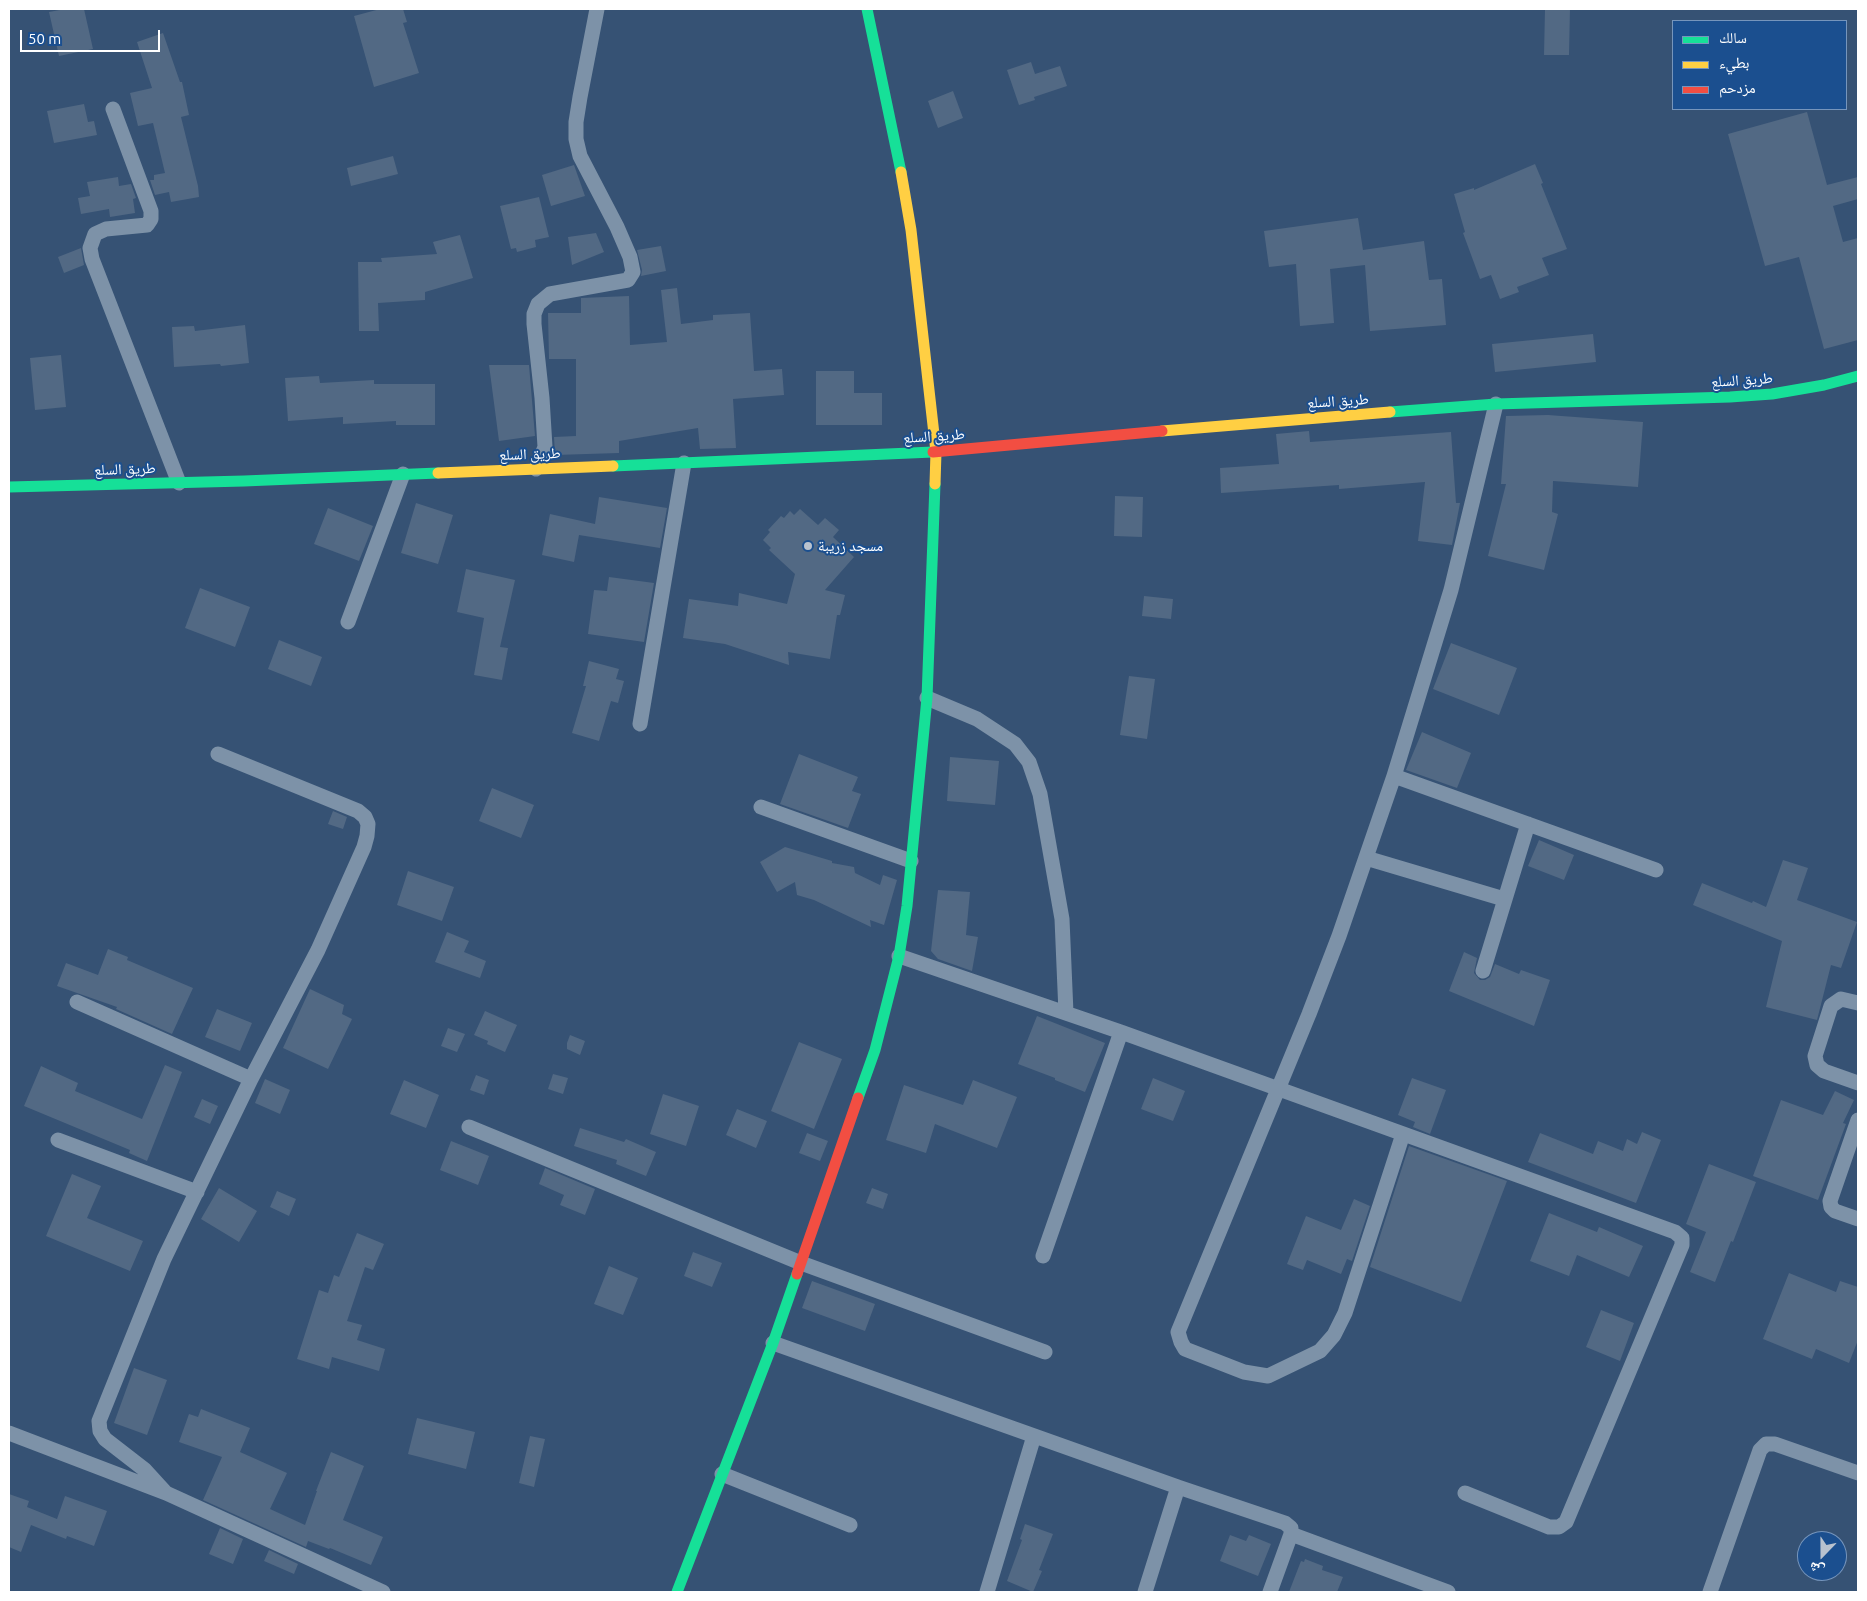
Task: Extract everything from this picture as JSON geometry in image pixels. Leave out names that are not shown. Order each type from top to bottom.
[{"type":"street","points":[[536,469],[545,447],[534,324],[534,314],[538,304],[550,294],[628,280],[633,272],[630,257],[617,227],[580,156],[576,139],[576,122],[580,97],[597,9]]},
{"type":"street","points":[[677,1592],[773,1343],[876,1050],[899,956],[906,906],[927,698],[936,452],[911,230],[900,164],[867,9]]},
{"type":"street","points":[[113,109],[151,211],[151,220],[147,225],[106,229],[95,234],[90,248],[92,259],[179,483]]},
{"type":"street","name":"طريق السلع","points":[[9,487],[179,483],[936,452],[1496,404],[1772,394],[1824,385],[1858,376]]},
{"type":"street","points":[[1404,1134],[1345,1313],[1334,1335],[1320,1351],[1268,1376],[1244,1372],[1185,1349],[1178,1332],[1310,1014],[1394,776],[1452,590],[1496,404]]},
{"type":"street","points":[[640,724],[684,463]]},
{"type":"street","points":[[348,622],[403,474]]},
{"type":"street","points":[[927,698],[977,720],[1016,744],[1029,762],[1040,794],[1062,919],[1066,1013]]},
{"type":"street","points":[[166,1493],[145,1470],[105,1439],[100,1431],[99,1421],[164,1259],[251,1079],[318,950],[364,848],[368,824],[365,817],[358,811],[218,754]]},
{"type":"street","points":[[1394,776],[1656,870]]},
{"type":"street","points":[[761,807],[911,861]]},
{"type":"street","points":[[1483,970],[1528,824]]},
{"type":"street","points":[[1366,858],[1504,899]]},
{"type":"street","points":[[899,956],[1121,1032],[1675,1232],[1682,1238],[1682,1245],[1566,1522],[1559,1527],[1549,1527],[1465,1493]]},
{"type":"street","points":[[1858,1004],[1841,1000],[1831,1006],[1815,1056],[1817,1065],[1824,1071],[1858,1083]]},
{"type":"street","points":[[77,1002],[251,1079]]},
{"type":"street","points":[[1043,1256],[1121,1032]]},
{"type":"street","points":[[1858,1120],[1830,1201],[1831,1207],[1835,1211],[1858,1219]]},
{"type":"street","points":[[469,1127],[801,1263],[1045,1352]]},
{"type":"street","points":[[58,1140],[197,1192]]},
{"type":"street","points":[[773,1343],[1178,1487],[1285,1523],[1290,1528],[1291,1534],[1270,1592]]},
{"type":"street","points":[[9,1433],[166,1493],[379,1592]]},
{"type":"street","points":[[987,1592],[1034,1436]]},
{"type":"street","points":[[1710,1592],[1760,1450],[1766,1444],[1775,1444],[1858,1473]]},
{"type":"street","points":[[722,1474],[850,1524]]},
{"type":"street","points":[[1145,1592],[1178,1487]]},
{"type":"street","points":[[1291,1534],[1448,1592]]},
{"type":"building","points":[[65,9],[84,9],[93,49],[59,56],[49,12]]},
{"type":"building","points":[[380,9],[403,9],[407,22],[403,23],[419,73],[374,87],[354,16]]},
{"type":"building","points":[[1545,9],[1570,9],[1569,55],[1544,55]]},
{"type":"building","points":[[163,33],[180,82],[182,82],[189,115],[181,117],[199,197],[171,202],[169,192],[155,195],[150,180],[154,180],[154,175],[165,173],[153,123],[138,126],[130,93],[152,88],[137,42]]},
{"type":"building","points":[[1031,62],[1035,74],[1060,66],[1067,86],[1034,97],[1035,100],[1019,105],[1007,70]]},
{"type":"building","points":[[953,91],[963,118],[938,128],[928,101]]},
{"type":"building","points":[[84,104],[88,122],[94,121],[97,135],[54,143],[47,111]]},
{"type":"building","points":[[1807,112],[1827,185],[1858,177],[1858,199],[1833,206],[1843,242],[1858,238],[1858,340],[1824,349],[1799,257],[1765,266],[1728,134]]},
{"type":"building","points":[[393,156],[398,174],[351,186],[347,168]]},
{"type":"building","points":[[1535,164],[1567,249],[1542,258],[1549,275],[1517,287],[1519,292],[1500,299],[1491,275],[1480,279],[1463,233],[1465,232],[1454,194],[1474,188],[1474,190]]},
{"type":"building","points":[[574,165],[585,196],[551,206],[542,175]]},
{"type":"building","points":[[118,177],[119,186],[131,184],[136,198],[133,199],[135,213],[110,217],[109,209],[81,214],[78,198],[90,196],[87,182]]},
{"type":"building","points":[[539,197],[549,237],[535,240],[536,247],[517,252],[516,248],[511,249],[500,206]]},
{"type":"building","points":[[1358,218],[1363,250],[1424,241],[1429,280],[1442,279],[1446,325],[1370,331],[1365,265],[1330,269],[1334,323],[1300,326],[1296,264],[1269,267],[1264,231]]},
{"type":"building","points":[[596,233],[604,252],[572,265],[568,237]]},
{"type":"building","points":[[460,235],[473,278],[425,292],[425,300],[378,303],[379,331],[359,331],[358,262],[382,262],[381,258],[437,254],[433,242]]},
{"type":"building","points":[[661,246],[666,271],[641,276],[642,270],[637,250]]},
{"type":"building","points":[[81,248],[84,265],[64,273],[58,257]]},
{"type":"building","points":[[677,288],[681,324],[713,320],[713,315],[750,313],[754,371],[782,369],[784,395],[733,399],[736,448],[700,449],[698,428],[619,441],[619,453],[555,455],[554,437],[576,436],[576,359],[549,359],[548,313],[581,313],[581,298],[629,296],[630,345],[667,342],[661,290]]},
{"type":"building","points":[[245,325],[249,363],[221,366],[220,364],[174,367],[172,327],[194,326],[195,331]]},
{"type":"building","points":[[1593,334],[1596,362],[1495,372],[1492,344]]},
{"type":"building","points":[[61,355],[66,407],[35,410],[30,358]]},
{"type":"building","points":[[489,365],[529,365],[535,436],[499,441]]},
{"type":"building","points":[[816,371],[854,371],[854,393],[882,393],[882,425],[816,425]]},
{"type":"building","points":[[319,376],[320,383],[374,380],[374,384],[435,384],[435,425],[396,425],[396,421],[343,424],[343,417],[288,421],[285,378]]},
{"type":"building","points":[[1548,415],[1643,422],[1638,487],[1553,481],[1552,512],[1558,514],[1544,570],[1488,556],[1506,484],[1501,484],[1506,416]]},
{"type":"building","points":[[1309,431],[1310,442],[1451,432],[1456,503],[1460,503],[1452,545],[1418,541],[1425,482],[1339,489],[1339,485],[1221,493],[1220,468],[1279,464],[1276,434]]},
{"type":"building","points":[[1115,496],[1143,497],[1142,537],[1114,536]]},
{"type":"building","points":[[599,497],[667,508],[660,548],[579,535],[574,562],[542,555],[550,514],[595,524]]},
{"type":"building","points":[[416,503],[453,515],[438,564],[401,553]]},
{"type":"building","points":[[328,508],[373,526],[359,561],[314,544]]},
{"type":"building","points":[[800,509],[818,525],[825,518],[839,530],[833,537],[854,557],[825,590],[845,595],[840,615],[837,615],[830,659],[788,652],[789,665],[725,644],[683,638],[689,599],[738,606],[739,593],[787,604],[795,574],[769,550],[771,548],[763,540],[770,532],[768,530],[781,516],[784,518],[790,511],[794,515]]},
{"type":"building","points":[[466,569],[515,580],[500,647],[508,648],[502,680],[474,675],[484,618],[457,612]]},
{"type":"building","points":[[609,577],[654,583],[644,642],[588,634],[594,590],[607,591]]},
{"type":"building","points":[[200,588],[250,607],[235,647],[185,628]]},
{"type":"building","points":[[1144,596],[1173,599],[1171,619],[1142,616]]},
{"type":"building","points":[[279,640],[322,657],[311,686],[268,669]]},
{"type":"building","points":[[1451,643],[1517,668],[1499,715],[1433,689]]},
{"type":"building","points":[[589,661],[619,669],[616,679],[624,681],[618,703],[611,701],[599,741],[572,733],[586,686],[583,686]]},
{"type":"building","points":[[1129,676],[1155,679],[1147,739],[1120,735]]},
{"type":"building","points":[[1422,732],[1471,753],[1457,788],[1406,770]]},
{"type":"building","points":[[799,754],[858,777],[852,791],[861,794],[848,828],[780,804]]},
{"type":"building","points":[[950,757],[999,761],[995,805],[947,801]]},
{"type":"building","points":[[492,788],[534,805],[521,838],[479,821]]},
{"type":"building","points":[[333,811],[347,817],[343,829],[328,824]]},
{"type":"building","points":[[1539,840],[1574,855],[1564,880],[1528,866]]},
{"type":"building","points":[[785,847],[832,861],[832,863],[854,867],[855,873],[880,885],[883,875],[897,880],[884,925],[870,920],[871,927],[814,900],[797,895],[795,882],[777,892],[760,862]]},
{"type":"building","points":[[1783,860],[1808,868],[1797,900],[1857,922],[1841,968],[1831,965],[1817,1020],[1766,1007],[1782,941],[1693,905],[1702,883],[1766,907]]},
{"type":"building","points":[[408,871],[454,887],[442,921],[397,905]]},
{"type":"building","points":[[938,890],[970,892],[966,935],[978,937],[972,971],[938,959],[931,951]]},
{"type":"building","points":[[447,932],[469,941],[464,952],[486,961],[480,978],[435,962]]},
{"type":"building","points":[[108,949],[128,957],[127,960],[193,988],[172,1034],[116,1009],[117,1007],[57,986],[66,963],[98,975]]},
{"type":"building","points":[[1464,952],[1477,958],[1474,973],[1480,980],[1490,977],[1495,964],[1519,974],[1521,970],[1550,980],[1534,1026],[1449,991]]},
{"type":"building","points":[[310,989],[344,1005],[342,1014],[352,1019],[328,1069],[283,1048]]},
{"type":"building","points":[[217,1009],[252,1023],[240,1051],[205,1037]]},
{"type":"building","points":[[485,1011],[517,1025],[505,1052],[487,1044],[488,1041],[474,1035]]},
{"type":"building","points":[[1037,1016],[1105,1043],[1085,1092],[1018,1064]]},
{"type":"building","points":[[448,1028],[465,1034],[457,1052],[441,1046]]},
{"type":"building","points":[[570,1035],[585,1041],[580,1055],[567,1049]]},
{"type":"building","points":[[799,1042],[842,1059],[814,1129],[771,1111]]},
{"type":"building","points":[[165,1065],[182,1072],[147,1161],[129,1153],[130,1150],[24,1106],[41,1066],[78,1083],[75,1091],[142,1119]]},
{"type":"building","points":[[553,1074],[568,1078],[563,1094],[548,1089]]},
{"type":"building","points":[[476,1075],[489,1080],[484,1095],[470,1090]]},
{"type":"building","points":[[1153,1078],[1185,1091],[1173,1121],[1141,1109]]},
{"type":"building","points":[[1412,1078],[1446,1090],[1430,1134],[1413,1127],[1415,1122],[1398,1115]]},
{"type":"building","points":[[265,1079],[290,1090],[280,1114],[255,1103]]},
{"type":"building","points":[[404,1080],[439,1095],[426,1128],[390,1114]]},
{"type":"building","points":[[973,1080],[1017,1097],[997,1148],[935,1124],[926,1153],[886,1140],[904,1085],[963,1105]]},
{"type":"building","points":[[1835,1091],[1854,1100],[1843,1123],[1846,1124],[1818,1200],[1753,1176],[1781,1100],[1823,1115]]},
{"type":"building","points":[[663,1094],[699,1106],[686,1146],[650,1134]]},
{"type":"building","points":[[202,1099],[218,1106],[210,1124],[194,1117]]},
{"type":"building","points":[[737,1109],[767,1121],[756,1148],[726,1135]]},
{"type":"building","points":[[580,1128],[624,1142],[626,1139],[656,1152],[646,1176],[616,1164],[617,1160],[574,1146]]},
{"type":"building","points":[[1642,1132],[1661,1140],[1636,1203],[1528,1162],[1540,1133],[1593,1154],[1598,1141],[1623,1151],[1627,1139],[1637,1144]]},
{"type":"building","points":[[807,1133],[828,1141],[820,1161],[799,1153]]},
{"type":"building","points":[[451,1141],[489,1156],[478,1185],[440,1170]]},
{"type":"building","points":[[1409,1146],[1507,1181],[1461,1302],[1370,1267]]},
{"type":"building","points":[[1709,1164],[1756,1182],[1715,1282],[1690,1272],[1706,1232],[1686,1224]]},
{"type":"building","points":[[545,1168],[595,1189],[585,1215],[560,1205],[564,1195],[539,1184]]},
{"type":"building","points":[[72,1174],[101,1186],[87,1218],[143,1241],[130,1271],[46,1236]]},
{"type":"building","points":[[219,1188],[257,1211],[239,1242],[201,1219]]},
{"type":"building","points":[[872,1188],[888,1194],[883,1209],[866,1203]]},
{"type":"building","points":[[277,1191],[296,1199],[289,1216],[270,1207]]},
{"type":"building","points":[[1354,1199],[1370,1206],[1352,1261],[1347,1259],[1341,1274],[1307,1260],[1303,1270],[1287,1264],[1306,1216],[1341,1230]]},
{"type":"building","points":[[1549,1213],[1597,1232],[1599,1227],[1643,1246],[1629,1277],[1577,1255],[1569,1276],[1530,1261]]},
{"type":"building","points":[[357,1233],[384,1244],[373,1270],[365,1267],[347,1321],[362,1325],[357,1340],[385,1349],[379,1371],[332,1357],[329,1369],[297,1359],[319,1290],[328,1293],[334,1275],[339,1277]]},
{"type":"building","points":[[693,1252],[722,1263],[712,1287],[684,1276]]},
{"type":"building","points":[[609,1266],[638,1278],[623,1315],[594,1304]]},
{"type":"building","points":[[1789,1273],[1836,1292],[1840,1281],[1858,1287],[1858,1340],[1849,1363],[1816,1349],[1812,1359],[1763,1339]]},
{"type":"building","points":[[812,1281],[875,1304],[865,1331],[802,1308]]},
{"type":"building","points":[[1601,1310],[1634,1323],[1620,1361],[1586,1347]]},
{"type":"building","points":[[134,1368],[167,1380],[147,1435],[114,1423]]},
{"type":"building","points":[[201,1409],[250,1428],[240,1452],[287,1473],[270,1509],[305,1525],[331,1452],[364,1466],[343,1520],[383,1537],[371,1565],[308,1541],[306,1547],[203,1500],[222,1457],[179,1442],[189,1414],[198,1417]]},
{"type":"building","points":[[417,1418],[475,1432],[466,1469],[408,1454]]},
{"type":"building","points":[[530,1436],[545,1439],[534,1487],[519,1483]]},
{"type":"building","points":[[9,1494],[29,1501],[27,1507],[57,1519],[65,1496],[107,1511],[94,1546],[67,1536],[66,1539],[31,1525],[21,1552],[9,1547]]},
{"type":"building","points":[[1025,1524],[1053,1534],[1039,1570],[1042,1571],[1033,1592],[1007,1581],[1022,1540],[1020,1539]]},
{"type":"building","points":[[220,1528],[243,1539],[233,1564],[209,1554]]},
{"type":"building","points":[[1230,1535],[1246,1541],[1249,1535],[1271,1544],[1258,1576],[1220,1561]]},
{"type":"building","points":[[269,1550],[298,1564],[294,1574],[264,1561]]},
{"type":"building","points":[[1305,1559],[1323,1566],[1322,1570],[1343,1577],[1337,1592],[1289,1592],[1301,1561],[1304,1562]]},
{"type":"traffic: fast","points":[[867,9],[901,172]]},
{"type":"traffic: fast","points":[[1390,412],[1496,404],[1772,394],[1824,385],[1858,376]]},
{"type":"traffic: fast","points":[[613,466],[933,452]]},
{"type":"traffic: fast","points":[[9,487],[244,481],[438,473]]},
{"type":"traffic: fast","points":[[858,1098],[875,1050],[899,956],[907,906],[927,698],[935,484]]},
{"type":"traffic: fast","points":[[677,1592],[773,1343],[797,1274]]},
{"type":"traffic: slow","points":[[901,172],[911,230],[936,452],[935,484]]},
{"type":"traffic: slow","points":[[1162,431],[1390,412]]},
{"type":"traffic: slow","points":[[438,473],[613,466]]},
{"type":"traffic: jam","points":[[933,452],[1162,431]]},
{"type":"traffic: jam","points":[[797,1274],[858,1098]]},
{"type":"place","name":"مسجد زريبة","points":[[808,546]]}]
